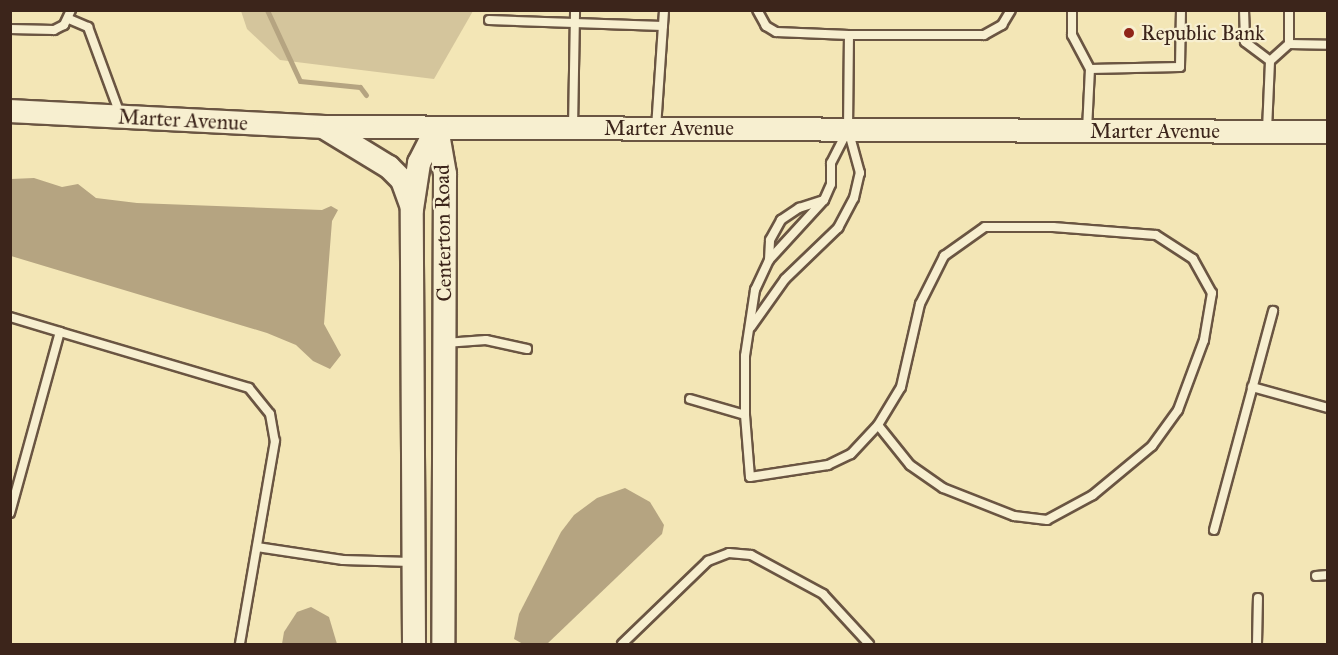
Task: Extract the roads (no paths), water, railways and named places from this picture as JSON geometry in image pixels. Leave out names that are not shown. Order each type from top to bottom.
[{"type":"main road","name":"Marter Avenue","points":[[10,111],[324,127],[1328,132]]},
{"type":"main road","points":[[324,127],[389,167],[402,180],[412,209]]},
{"type":"main road","name":"Centerton Road","points":[[414,645],[412,209],[419,163],[436,128]]},
{"type":"main road","name":"Centerton Road","points":[[436,128],[445,174],[443,645]]},
{"type":"lane","points":[[573,128],[577,24],[575,10]]},
{"type":"lane","points":[[656,128],[664,10]]},
{"type":"lane","points":[[757,10],[766,26],[776,32],[849,35],[984,35],[1002,25],[1011,10]]},
{"type":"lane","points":[[1072,10],[1072,35],[1090,69],[1087,130]]},
{"type":"lane","points":[[1090,69],[1180,67],[1181,10]]},
{"type":"lane","points":[[1244,10],[1245,42],[1270,60]]},
{"type":"lane","points":[[1289,10],[1289,44]]},
{"type":"lane","points":[[10,29],[54,30],[70,14],[88,27],[121,117]]},
{"type":"lane","points":[[489,20],[663,26]]},
{"type":"lane","points":[[751,327],[785,279],[826,242],[846,216],[860,173],[848,129],[849,35]]},
{"type":"lane","points":[[1267,132],[1270,60],[1289,44],[1328,45]]},
{"type":"lane","points":[[848,129],[831,163],[831,184],[824,200],[769,260],[755,290],[745,356],[745,415],[750,477],[828,465],[851,454],[878,425],[901,387],[920,304],[944,256],[985,227],[1053,227],[1156,235],[1193,259],[1212,293],[1204,340],[1178,410],[1152,446],[1092,495],[1047,520],[1014,516],[943,488],[910,465],[878,425]]},
{"type":"lane","points":[[769,260],[770,240],[781,220],[799,208],[824,200]]},
{"type":"lane","points":[[1214,530],[1273,311]]},
{"type":"lane","points":[[10,317],[234,381],[259,397],[270,414],[275,441],[240,645]]},
{"type":"lane","points":[[10,513],[60,332]]},
{"type":"lane","points":[[444,343],[486,340],[527,349]]},
{"type":"lane","points":[[1252,387],[1328,408]]},
{"type":"lane","points":[[690,399],[745,415]]},
{"type":"lane","points":[[257,547],[343,560],[415,562]]},
{"type":"lane","points":[[622,645],[708,561],[729,553],[751,555],[823,594],[868,645]]},
{"type":"lane","points":[[1316,576],[1328,575]]},
{"type":"lane","points":[[1257,645],[1258,598]]},
{"type":"waterway","points":[[267,10],[300,81],[360,87],[366,95]]},
{"type":"place","name":"Republic Bank","points":[[1129,33]]}]
